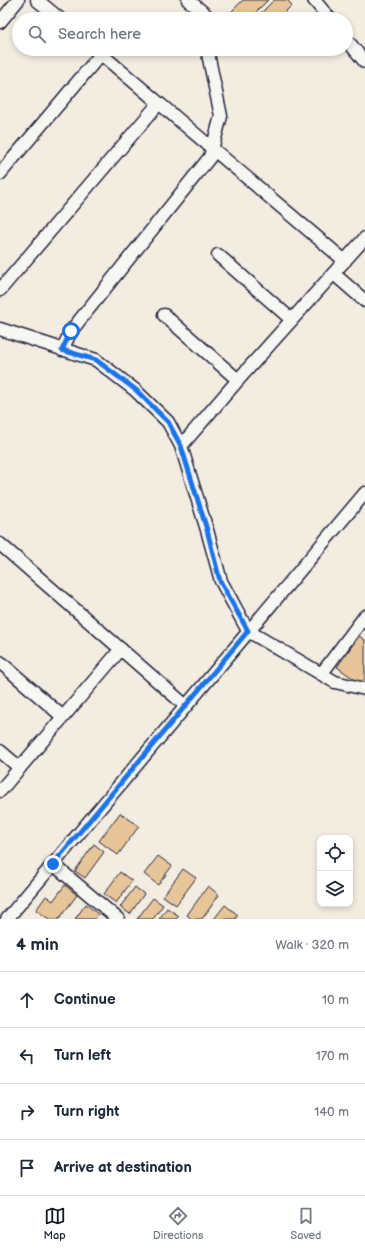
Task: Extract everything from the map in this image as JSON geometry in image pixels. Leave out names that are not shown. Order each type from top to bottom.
[{"type":"street","points":[[0,22],[18,0]]},
{"type":"street","points":[[37,0],[52,12]]},
{"type":"street","points":[[188,0],[203,12]]},
{"type":"street","points":[[314,0],[324,12]]},
{"type":"street","points":[[353,47],[365,62]]},
{"type":"street","points":[[0,174],[94,56]]},
{"type":"street","points":[[104,56],[345,261]]},
{"type":"street","points":[[62,350],[71,331],[210,157],[221,116],[208,56]]},
{"type":"street","points":[[0,290],[159,103]]},
{"type":"street","points":[[181,446],[365,238]]},
{"type":"street","points":[[218,255],[292,320]]},
{"type":"street","points":[[334,274],[365,300]]},
{"type":"street","points":[[164,316],[238,380]]},
{"type":"street","points":[[0,329],[96,360],[136,390],[168,422],[181,446],[207,530],[220,581],[248,631],[335,682],[364,688]]},
{"type":"street","points":[[7,919],[365,493]]},
{"type":"street","points":[[0,544],[186,706]]},
{"type":"street","points":[[322,673],[365,616]]},
{"type":"street","points":[[0,791],[121,649]]},
{"type":"street","points":[[0,662],[63,717]]},
{"type":"street","points":[[0,751],[20,768]]},
{"type":"street","points":[[53,864],[118,919]]},
{"type":"building","points":[[243,0],[268,0],[256,12],[231,12]]},
{"type":"building","points":[[274,0],[287,0],[292,5],[285,12],[262,12]]},
{"type":"building","points":[[359,636],[365,640],[365,678],[361,684],[337,667]]},
{"type":"building","points":[[120,813],[139,826],[118,855],[99,841]]},
{"type":"building","points":[[94,844],[104,852],[85,878],[75,871]]},
{"type":"building","points":[[158,856],[172,866],[158,885],[144,874]]},
{"type":"building","points":[[183,869],[196,878],[176,905],[163,896]]},
{"type":"building","points":[[120,872],[132,881],[116,903],[104,894]]},
{"type":"building","points":[[65,885],[77,895],[59,919],[49,919],[36,910],[46,896],[53,901]]},
{"type":"building","points":[[208,886],[219,895],[202,919],[192,919],[187,915]]},
{"type":"building","points":[[135,887],[144,894],[130,914],[120,907]]},
{"type":"building","points":[[153,898],[163,905],[153,919],[137,919]]},
{"type":"building","points":[[86,904],[98,914],[95,919],[75,919]]},
{"type":"building","points":[[225,905],[238,915],[235,919],[214,919]]},
{"type":"building","points":[[167,908],[179,916],[176,919],[159,919]]},
{"type":"route","points":[[53,864],[248,631],[220,581],[207,530],[181,446],[168,422],[136,390],[96,360],[62,350],[71,331]]}]
